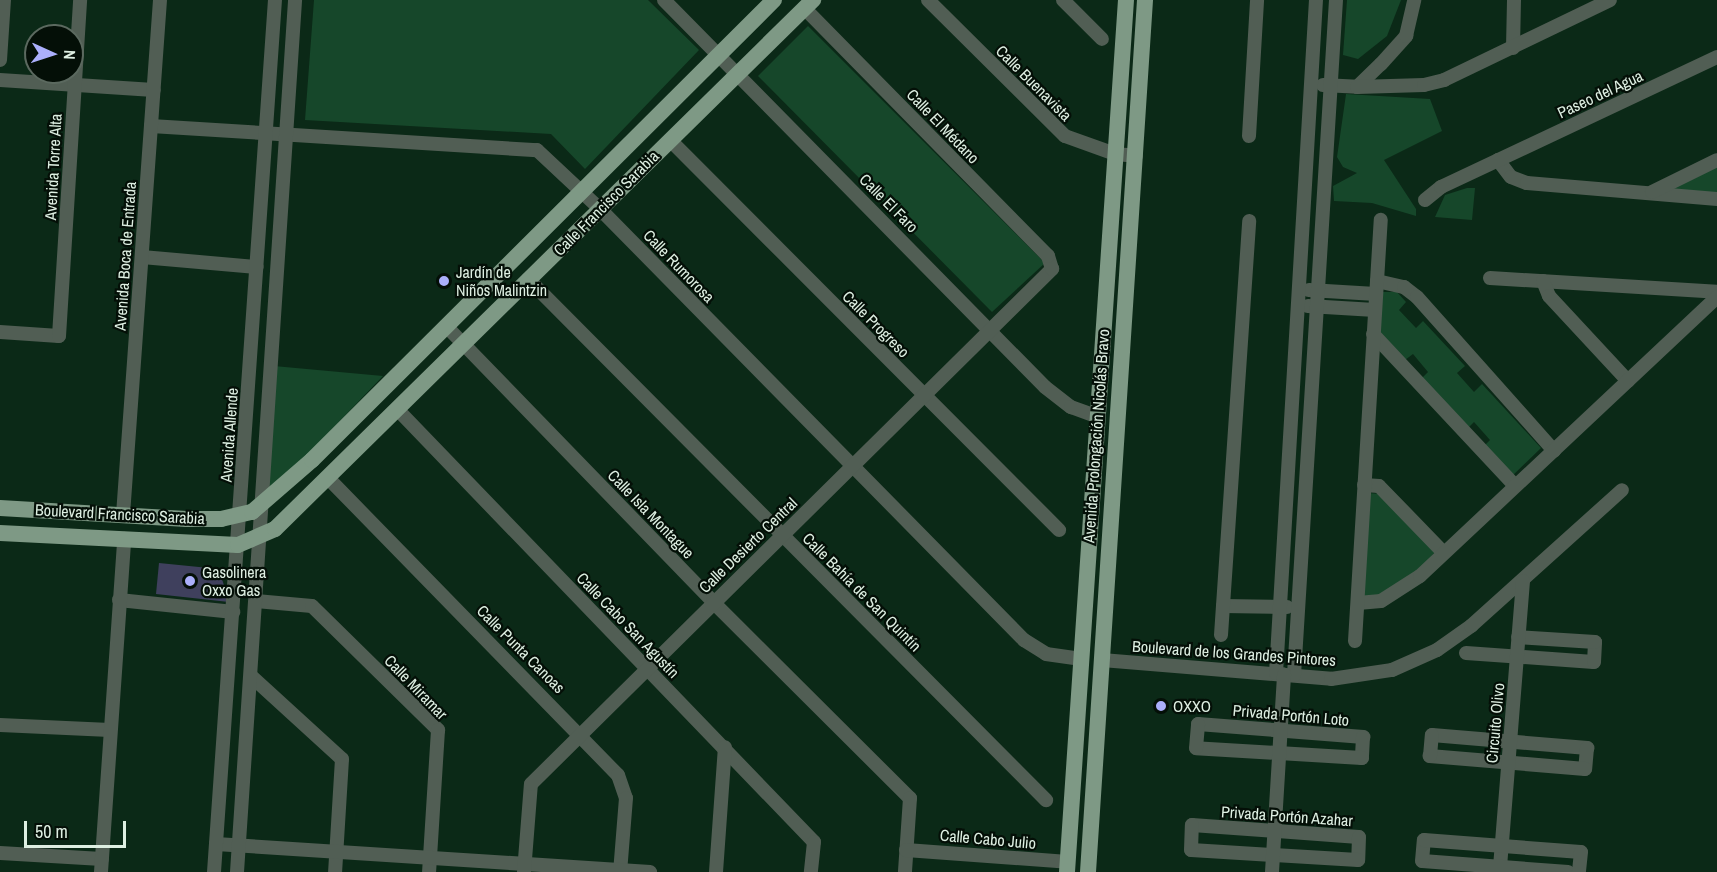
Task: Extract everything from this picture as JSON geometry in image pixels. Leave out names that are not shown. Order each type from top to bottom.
[{"type":"main road","name":"Calle Francisco Sarabia","points":[[240,516],[260,506],[312,460],[774,0]]},
{"type":"main road","name":"Avenida Prolongación Nicolás Bravo","points":[[1068,867],[1080,659],[1126,0]]},
{"type":"main road","name":"Avenida Prolongación Nicolás Bravo","points":[[1088,872],[1145,0]]},
{"type":"main road","name":"Calle Francisco Sarabia","points":[[238,545],[258,538],[286,520],[808,4]]},
{"type":"main road","name":"Boulevard Francisco Sarabia","points":[[0,508],[221,519],[240,516]]},
{"type":"main road","name":"Boulevard Francisco Sarabia","points":[[0,533],[238,545]]},
{"type":"main road","points":[[1080,659],[1102,660]]},
{"type":"street","points":[[0,60],[4,0]]},
{"type":"street","name":"Avenida Torre Alta","points":[[78,24],[80,0]]},
{"type":"street","name":"Avenida Boca de Entrada","points":[[123,515],[160,0]]},
{"type":"street","name":"Avenida Allende","points":[[214,872],[275,0]]},
{"type":"street","points":[[237,872],[295,0]]},
{"type":"street","name":"Calle El Faro","points":[[664,0],[993,330],[1053,394],[1071,407],[1098,417]]},
{"type":"street","name":"Calle Buenavista","points":[[928,0],[1059,131],[1078,144],[1115,154],[1136,156]]},
{"type":"street","points":[[1063,0],[1102,39]]},
{"type":"street","points":[[1249,136],[1257,0]]},
{"type":"street","points":[[1285,674],[1280,603],[1316,0]]},
{"type":"street","points":[[1272,872],[1285,674],[1298,603],[1336,0]]},
{"type":"street","points":[[1356,87],[1406,36],[1414,0]]},
{"type":"street","points":[[1513,48],[1514,0]]},
{"type":"street","points":[[1311,84],[1356,87],[1434,82],[1513,48],[1610,0]]},
{"type":"street","name":"Calle El Médano","points":[[808,4],[1048,256],[1052,269]]},
{"type":"street","name":"Paseo del Agua","points":[[1425,200],[1441,187],[1717,57]]},
{"type":"street","points":[[0,80],[24,81]]},
{"type":"street","points":[[74,84],[154,90]]},
{"type":"street","name":"Avenida Torre Alta","points":[[0,332],[59,336],[74,84]]},
{"type":"street","name":"Calle Rumorosa","points":[[151,126],[537,150],[600,209],[1024,640],[1046,654],[1080,659]]},
{"type":"street","name":"Calle Progreso","points":[[670,140],[1059,530]]},
{"type":"street","points":[[1498,160],[1511,177],[1527,183],[1717,199]]},
{"type":"street","points":[[1650,193],[1717,160]]},
{"type":"street","points":[[1355,641],[1381,220]]},
{"type":"street","points":[[1221,635],[1250,221]]},
{"type":"street","points":[[142,257],[257,267]]},
{"type":"street","name":"Calle Desierto Central","points":[[525,868],[531,784],[781,534],[853,467],[1052,269]]},
{"type":"street","points":[[1490,278],[1717,292]]},
{"type":"street","name":"Calle Bahía de San Quintín","points":[[528,279],[1046,800]]},
{"type":"street","points":[[1543,281],[1549,296],[1628,381]]},
{"type":"street","points":[[1300,290],[1404,287],[1417,297],[1554,451]]},
{"type":"street","points":[[1358,603],[1381,601],[1420,576],[1717,297]]},
{"type":"street","points":[[1299,306],[1375,310]]},
{"type":"street","name":"Calle Isla Montague","points":[[446,326],[713,602],[910,798],[904,872]]},
{"type":"street","points":[[1373,334],[1515,486]]},
{"type":"street","name":"Calle Cabo San Agustín","points":[[397,409],[814,842],[811,872]]},
{"type":"street","name":"Calle Punta Canoas","points":[[328,478],[581,734],[624,785],[620,871]]},
{"type":"street","points":[[1365,485],[1379,486],[1444,554]]},
{"type":"street","name":"Boulevard de los Grandes Pintores","points":[[1102,660],[1285,674],[1361,677],[1414,662],[1471,626],[1622,490]]},
{"type":"street","points":[[0,853],[102,865],[124,539]]},
{"type":"street","name":"Circuito Olivo","points":[[1500,867],[1522,581]]},
{"type":"street","points":[[119,600],[233,612]]},
{"type":"street","name":"Calle Miramar","points":[[256,601],[312,606],[438,730],[429,865]]},
{"type":"street","points":[[1223,601],[1298,603]]},
{"type":"street","points":[[1466,652],[1594,662],[1595,642],[1518,637]]},
{"type":"street","points":[[251,676],[342,759],[335,872]]},
{"type":"street","name":"Privada Portón Loto","points":[[1198,724],[1363,737],[1362,758],[1279,753],[1197,748],[1198,724]]},
{"type":"street","points":[[0,725],[110,730]]},
{"type":"street","points":[[1432,735],[1587,748],[1586,769],[1508,763],[1430,756],[1432,735]]},
{"type":"street","points":[[716,872],[725,747]]},
{"type":"street","name":"Privada Portón Azahar","points":[[1192,825],[1359,837],[1358,860],[1273,855],[1191,850],[1192,825]]},
{"type":"street","points":[[1568,872],[1422,861],[1424,840],[1581,852],[1579,872]]},
{"type":"street","points":[[216,844],[336,852],[429,865],[650,872]]},
{"type":"street","name":"Calle Cabo Julio","points":[[906,849],[1068,867]]},
{"type":"green space","points":[[314,0],[648,0],[699,50],[585,169],[551,134],[305,120]]},
{"type":"green space","points":[[1347,0],[1401,0],[1387,36],[1358,59],[1343,55]]},
{"type":"green space","points":[[808,26],[1045,263],[992,312],[758,76]]},
{"type":"green space","points":[[1346,94],[1430,99],[1442,131],[1384,160],[1416,209],[1416,216],[1372,203],[1334,201],[1333,186],[1357,173],[1343,167],[1337,157]]},
{"type":"green space","points":[[1717,165],[1717,193],[1668,189]]},
{"type":"green space","points":[[1467,188],[1475,188],[1472,220],[1435,217],[1445,195]]},
{"type":"green space","points":[[1381,292],[1397,292],[1406,302],[1399,310],[1416,328],[1423,321],[1465,366],[1457,373],[1474,392],[1482,384],[1541,448],[1510,478],[1483,447],[1490,440],[1474,422],[1467,429],[1422,378],[1428,372],[1413,354],[1405,360],[1379,333]]},
{"type":"green space","points":[[274,366],[383,376],[265,499]]},
{"type":"green space","points":[[1367,493],[1380,494],[1435,552],[1417,573],[1381,599],[1360,598]]},
{"type":"building","name":"Gasolinera Oxxo Gas","points":[[159,563],[219,569],[229,602],[156,594]]},
{"type":"place","name":"Jardín de Niños Malintzin","points":[[444,281]]},
{"type":"place","name":"Gasolinera Oxxo Gas","points":[[190,581]]},
{"type":"place","name":"OXXO","points":[[1161,706]]}]
